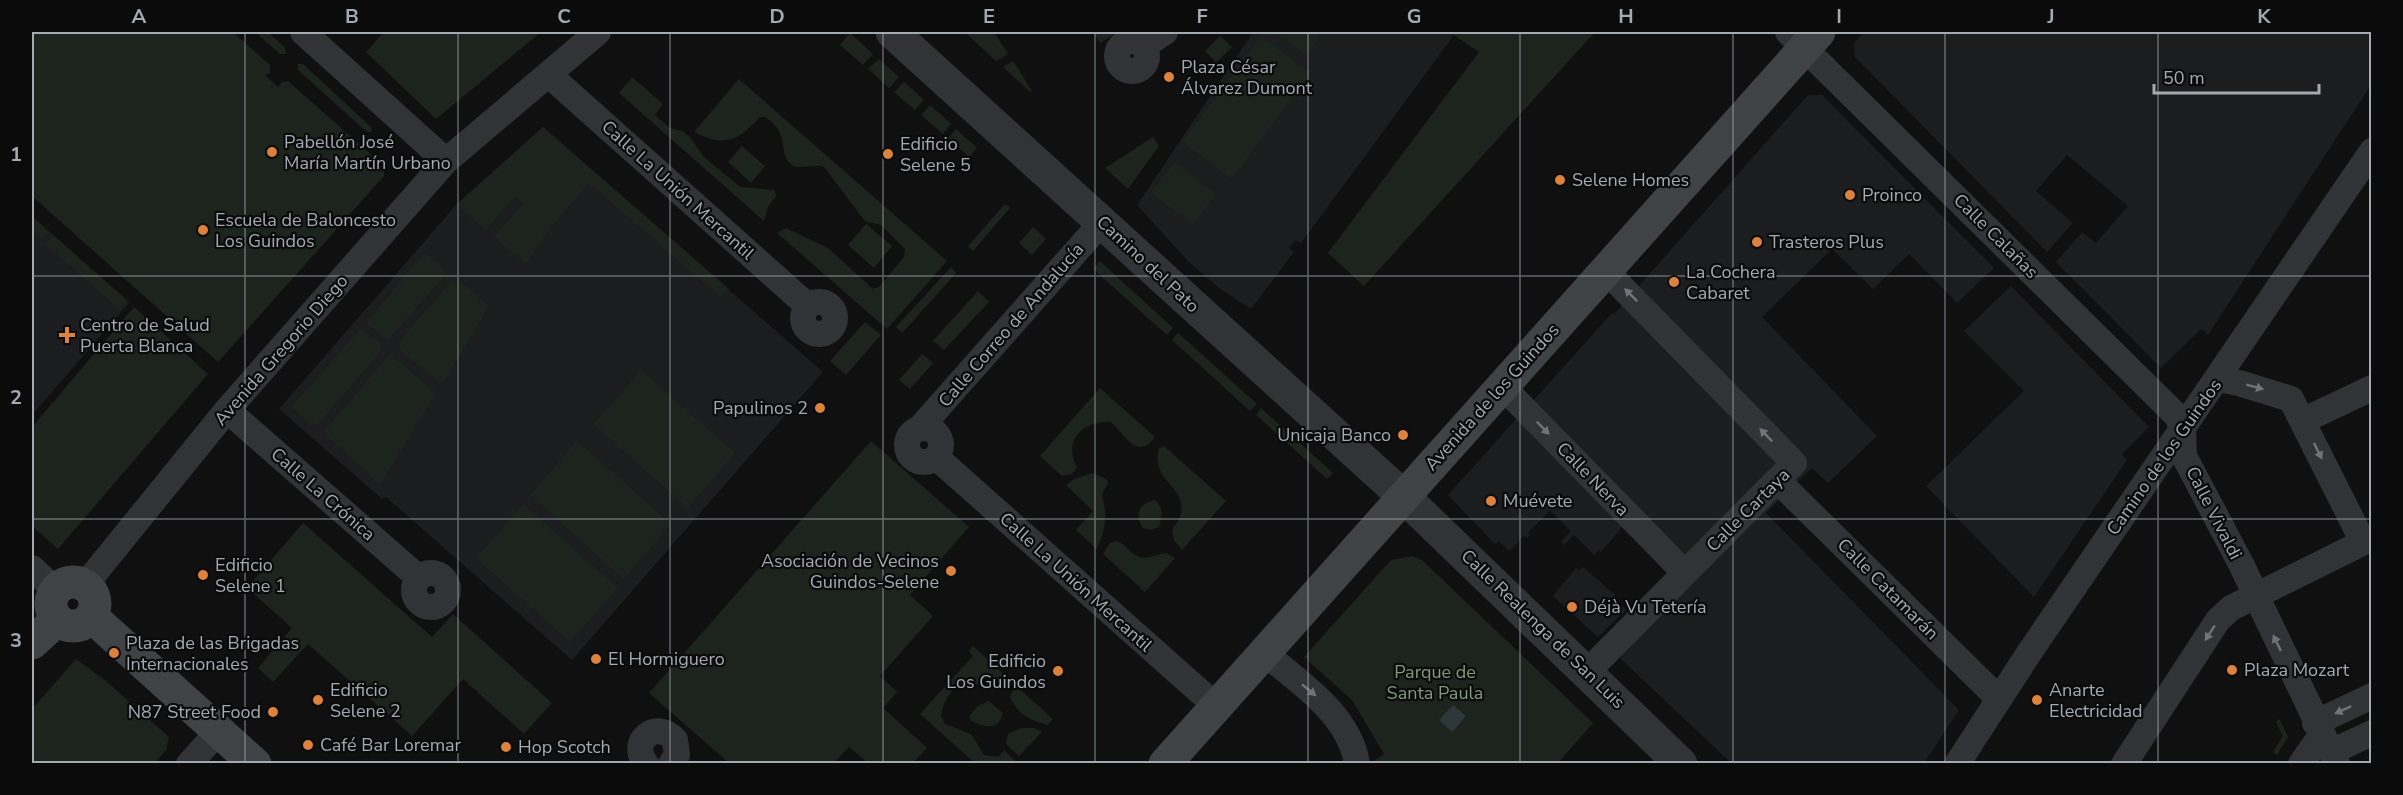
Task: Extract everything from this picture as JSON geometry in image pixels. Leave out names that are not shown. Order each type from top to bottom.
[{"type":"main road","name":"Avenida de los Guindos","points":[[1165,764],[1605,270],[1804,37]]},
{"type":"main road","points":[[32,643],[66,598],[94,596],[94,609],[91,616],[255,764]]},
{"type":"street","points":[[303,32],[446,161]]},
{"type":"street","name":"Avenida Gregorio Diego","points":[[66,598],[446,161],[598,32]]},
{"type":"street","name":"Camino del Pato","points":[[892,32],[1103,221],[1236,346],[1403,496]]},
{"type":"street","points":[[1144,46],[1165,32]]},
{"type":"street","name":"Calle Calañas","points":[[1804,37],[2176,415],[2184,428]]},
{"type":"street","name":"Calle La Unión Mercantil","points":[[549,75],[808,306]]},
{"type":"street","name":"Camino de los Guindos","points":[[1957,764],[2372,151]]},
{"type":"street","name":"Calle Correo de Andalucía","points":[[936,457],[922,462],[910,455],[907,442],[1103,221]]},
{"type":"street","name":"Calle Cartaya","points":[[1588,671],[1794,463],[1605,270]]},
{"type":"street","points":[[2124,764],[2218,620],[2231,608],[2367,540],[2297,410],[2239,383],[2218,379]]},
{"type":"street","name":"Calle Nerva","points":[[1502,386],[1685,573]]},
{"type":"street","points":[[2297,410],[2372,388]]},
{"type":"street","name":"Calle La Crónica","points":[[228,410],[420,578]]},
{"type":"street","name":"Calle Vivaldi","points":[[2184,428],[2184,456],[2254,595]]},
{"type":"street","name":"Calle La Unión Mercantil","points":[[936,457],[1216,706]]},
{"type":"street","name":"Calle Catamarán","points":[[1777,480],[1999,699]]},
{"type":"street","name":"Calle Realenga de San Luis","points":[[1403,496],[1588,671],[1681,764]]},
{"type":"street","points":[[32,568],[66,598]]},
{"type":"street","points":[[2254,595],[2326,743]]},
{"type":"street","points":[[1263,652],[1318,698],[1342,726],[1357,764]]},
{"type":"street","points":[[2301,764],[2326,743],[2372,696]]},
{"type":"street","points":[[189,764],[219,731]]},
{"type":"street","points":[[646,764],[642,759],[641,745],[649,734],[656,731],[663,731],[675,740],[677,755],[673,763]]},
{"type":"street","points":[[2326,743],[2372,733]]},
{"type":"shaded area","points":[[1253,32],[1449,32],[1454,35],[1301,243],[1295,240],[1289,248],[1294,252],[1251,309],[1219,288],[1187,260],[1137,205]]},
{"type":"shaded area","points":[[1864,32],[2371,32],[2371,85],[2208,335],[2201,329],[2161,368],[2056,262],[2082,232],[2096,243],[2128,206],[2067,155],[2036,191],[2073,223],[2047,252],[1855,57],[1854,43]]},
{"type":"shaded area","points":[[1808,95],[1822,95],[1994,268],[1957,303],[1909,254],[1873,289],[1832,249],[1762,317],[1877,436],[1828,483],[1812,468],[1766,513],[1959,710],[1924,763],[1731,763],[1621,659],[1621,654],[1700,576],[1532,402],[1612,313],[1614,314]]},
{"type":"shaded area","points":[[543,127],[823,372],[572,660],[386,497],[382,499],[279,409],[456,205]]},
{"type":"shaded area","name":"Centro de Salud Puerta Blanca","points":[[32,216],[129,303],[32,415]]},
{"type":"shaded area","points":[[2011,286],[2149,427],[2122,454],[2127,460],[2034,597],[1926,486],[2024,391],[1964,331]]},
{"type":"shaded area","points":[[1519,416],[1624,525],[1601,552],[1599,550],[1594,555],[1574,535],[1564,545],[1561,542],[1571,531],[1550,510],[1528,533],[1530,535],[1527,538],[1524,536],[1509,551],[1499,541],[1495,544],[1448,495]]},
{"type":"shaded area","points":[[1583,567],[1615,595],[1613,597],[1626,610],[1598,637],[1553,596],[1576,568],[1579,570]]},
{"type":"shaded area","points":[[1453,705],[1466,716],[1452,732],[1439,720]]},
{"type":"green space","name":"Escuela de Baloncesto Los Guindos","points":[[32,32],[233,32],[270,65],[270,73],[265,75],[278,87],[282,82],[288,81],[384,166],[384,176],[218,362],[32,196]]},
{"type":"green space","points":[[255,32],[268,32],[285,48],[286,54],[280,54]]},
{"type":"green space","points":[[384,32],[541,32],[436,119],[366,52]]},
{"type":"green space","points":[[994,32],[1008,54],[996,61],[967,34]]},
{"type":"green space","points":[[1093,32],[1118,32],[1100,43]]},
{"type":"green space","points":[[1274,32],[1323,32],[1306,55]]},
{"type":"green space","points":[[1449,32],[1595,32],[1364,286],[1328,253],[1479,52]]},
{"type":"green space","points":[[850,33],[873,54],[863,65],[840,45]]},
{"type":"green space","points":[[1220,36],[1232,47],[1216,63],[1205,51]]},
{"type":"green space","points":[[1261,36],[1310,73],[1232,179],[1182,142]]},
{"type":"green space","points":[[879,59],[899,77],[889,88],[868,69]]},
{"type":"green space","points":[[1013,61],[1032,91],[1030,92],[1003,67]]},
{"type":"green space","points":[[298,64],[303,64],[371,127],[372,132],[367,132],[298,70]]},
{"type":"green space","points":[[632,77],[663,104],[655,115],[670,128],[682,131],[690,137],[704,157],[740,187],[775,190],[776,196],[768,207],[764,221],[619,93]]},
{"type":"green space","points":[[739,79],[947,261],[887,329],[777,233],[786,228],[828,248],[873,289],[879,287],[904,257],[905,249],[881,225],[865,221],[824,167],[792,165],[785,155],[778,130],[765,117],[760,117],[745,132],[730,140],[714,140],[694,132]]},
{"type":"green space","points":[[904,82],[924,100],[915,110],[894,92]]},
{"type":"green space","points":[[930,105],[951,124],[943,134],[921,115]]},
{"type":"green space","points":[[543,127],[729,289],[721,298],[589,183],[551,227],[526,264],[494,237],[523,203],[515,197],[486,230],[456,205]]},
{"type":"green space","points":[[956,129],[977,148],[969,157],[948,138]]},
{"type":"green space","points":[[1153,137],[1159,146],[1128,189],[1105,168]]},
{"type":"green space","points":[[742,146],[765,166],[751,183],[728,162]]},
{"type":"green space","points":[[1174,162],[1216,194],[1193,225],[1151,193]]},
{"type":"green space","points":[[1005,204],[1010,208],[973,251],[968,246]]},
{"type":"green space","points":[[32,216],[49,232],[42,241],[32,231]]},
{"type":"green space","points":[[866,224],[892,246],[874,268],[848,245]]},
{"type":"green space","points":[[1033,227],[1046,239],[1032,255],[1019,243]]},
{"type":"green space","points":[[53,235],[127,300],[119,309],[45,244]]},
{"type":"green space","points":[[424,253],[444,269],[444,277],[388,340],[366,323]]},
{"type":"green space","points":[[1100,261],[1173,328],[1167,335],[1093,269]]},
{"type":"green space","points":[[951,267],[956,273],[902,333],[896,327]]},
{"type":"green space","points":[[450,282],[461,282],[489,306],[445,380],[438,382],[401,351],[398,343]]},
{"type":"green space","points":[[978,291],[989,302],[944,350],[933,341]]},
{"type":"green space","points":[[134,307],[208,374],[58,549],[32,526],[32,427]]},
{"type":"green space","points":[[865,322],[881,335],[846,375],[830,361]]},
{"type":"green space","points":[[361,328],[380,343],[381,351],[318,424],[310,424],[291,407]]},
{"type":"green space","points":[[1178,333],[1257,404],[1250,411],[1172,340]]},
{"type":"green space","points":[[390,354],[436,393],[380,485],[323,432]]},
{"type":"green space","points":[[922,354],[933,363],[910,389],[899,380]]},
{"type":"green space","points":[[641,370],[735,453],[688,508],[593,424]]},
{"type":"green space","points":[[1100,388],[1155,437],[1142,447],[1131,443],[1111,422],[1092,425],[1078,434],[1074,441],[1073,458],[1077,467],[1072,474],[1062,476],[1040,456]]},
{"type":"green space","points":[[1261,408],[1333,473],[1327,479],[1256,415]]},
{"type":"green space","points":[[577,441],[671,524],[624,579],[530,495]]},
{"type":"green space","points":[[871,441],[969,527],[910,595],[933,616],[880,676],[897,692],[883,708],[927,748],[913,763],[868,763],[849,747],[834,763],[729,763],[649,693]]},
{"type":"green space","points":[[1164,446],[1226,501],[1182,550],[1174,540],[1172,530],[1179,520],[1181,504],[1174,489],[1159,469],[1159,448]]},
{"type":"green space","points":[[1092,473],[1106,479],[1108,483],[1102,494],[1105,522],[1097,549],[1076,530],[1093,511],[1066,485],[1074,479]]},
{"type":"green space","points":[[1155,500],[1161,509],[1159,527],[1151,530],[1143,528],[1139,519],[1140,510],[1145,504]]},
{"type":"green space","points":[[523,504],[618,588],[570,642],[476,558]]},
{"type":"green space","points":[[303,523],[432,637],[453,614],[552,703],[524,734],[463,679],[412,736],[308,644],[273,682],[258,668],[292,628],[247,588]]},
{"type":"green space","points":[[1117,541],[1140,557],[1167,553],[1175,558],[1145,592],[1103,554],[1110,543]]},
{"type":"green space","name":"Parque de Santa Paula","points":[[1412,556],[1422,560],[1593,723],[1558,763],[1371,763],[1384,754],[1352,700],[1304,657],[1391,560]]},
{"type":"green space","points":[[973,646],[1008,678],[995,689],[988,690],[971,683],[957,687],[947,699],[941,716],[945,724],[971,734],[984,755],[998,757],[1004,750],[1015,761],[1013,763],[975,763],[920,714],[973,656],[969,651]]},
{"type":"green space","points":[[76,659],[106,681],[169,737],[166,750],[155,763],[32,763],[32,709]]},
{"type":"green space","points":[[1015,685],[1053,719],[1048,725],[1030,719],[1017,708],[1010,697]]},
{"type":"green space","points":[[989,701],[1003,713],[998,723],[985,726],[970,720],[970,715],[978,706]]},
{"type":"green space","points":[[2279,719],[2288,737],[2277,755],[2273,752],[2283,736],[2276,722]]},
{"type":"green space","points":[[1021,728],[1034,728],[1042,732],[1019,756],[1006,744],[1008,734]]},
{"type":"place","name":"Plaza César Álvarez Dumont","points":[[1169,77]]},
{"type":"place","name":"Pabellón José María Martín Urbano","points":[[272,152]]},
{"type":"place","name":"Edificio Selene 5","points":[[888,154]]},
{"type":"place","name":"Selene Homes","points":[[1560,180]]},
{"type":"place","name":"Proinco","points":[[1850,195]]},
{"type":"place","name":"Escuela de Baloncesto Los Guindos","points":[[203,230]]},
{"type":"place","name":"Trasteros Plus","points":[[1757,242]]},
{"type":"place","name":"La Cochera Cabaret","points":[[1674,282]]},
{"type":"place","name":"Centro de Salud Puerta Blanca","points":[[67,335]]},
{"type":"place","name":"Papulinos 2","points":[[820,408]]},
{"type":"place","name":"Unicaja Banco","points":[[1403,435]]},
{"type":"place","name":"Muévete","points":[[1491,501]]},
{"type":"place","name":"Asociación de Vecinos Guindos-Selene","points":[[951,571]]},
{"type":"place","name":"Edificio Selene 1","points":[[203,575]]},
{"type":"place","name":"Déjà Vu Tetería","points":[[1572,607]]},
{"type":"place","name":"Plaza de las Brigadas Internacionales","points":[[114,653]]},
{"type":"place","name":"El Hormiguero","points":[[596,659]]},
{"type":"place","name":"Plaza Mozart","points":[[2232,670]]},
{"type":"place","name":"Edificio Los Guindos","points":[[1058,671]]},
{"type":"place","name":"Edificio Selene 2","points":[[318,700]]},
{"type":"place","name":"Anarte Electricidad","points":[[2037,700]]},
{"type":"place","name":"N87 Street Food","points":[[273,712]]},
{"type":"place","name":"Café Bar Loremar","points":[[308,745]]},
{"type":"place","name":"Hop Scotch","points":[[506,747]]}]
